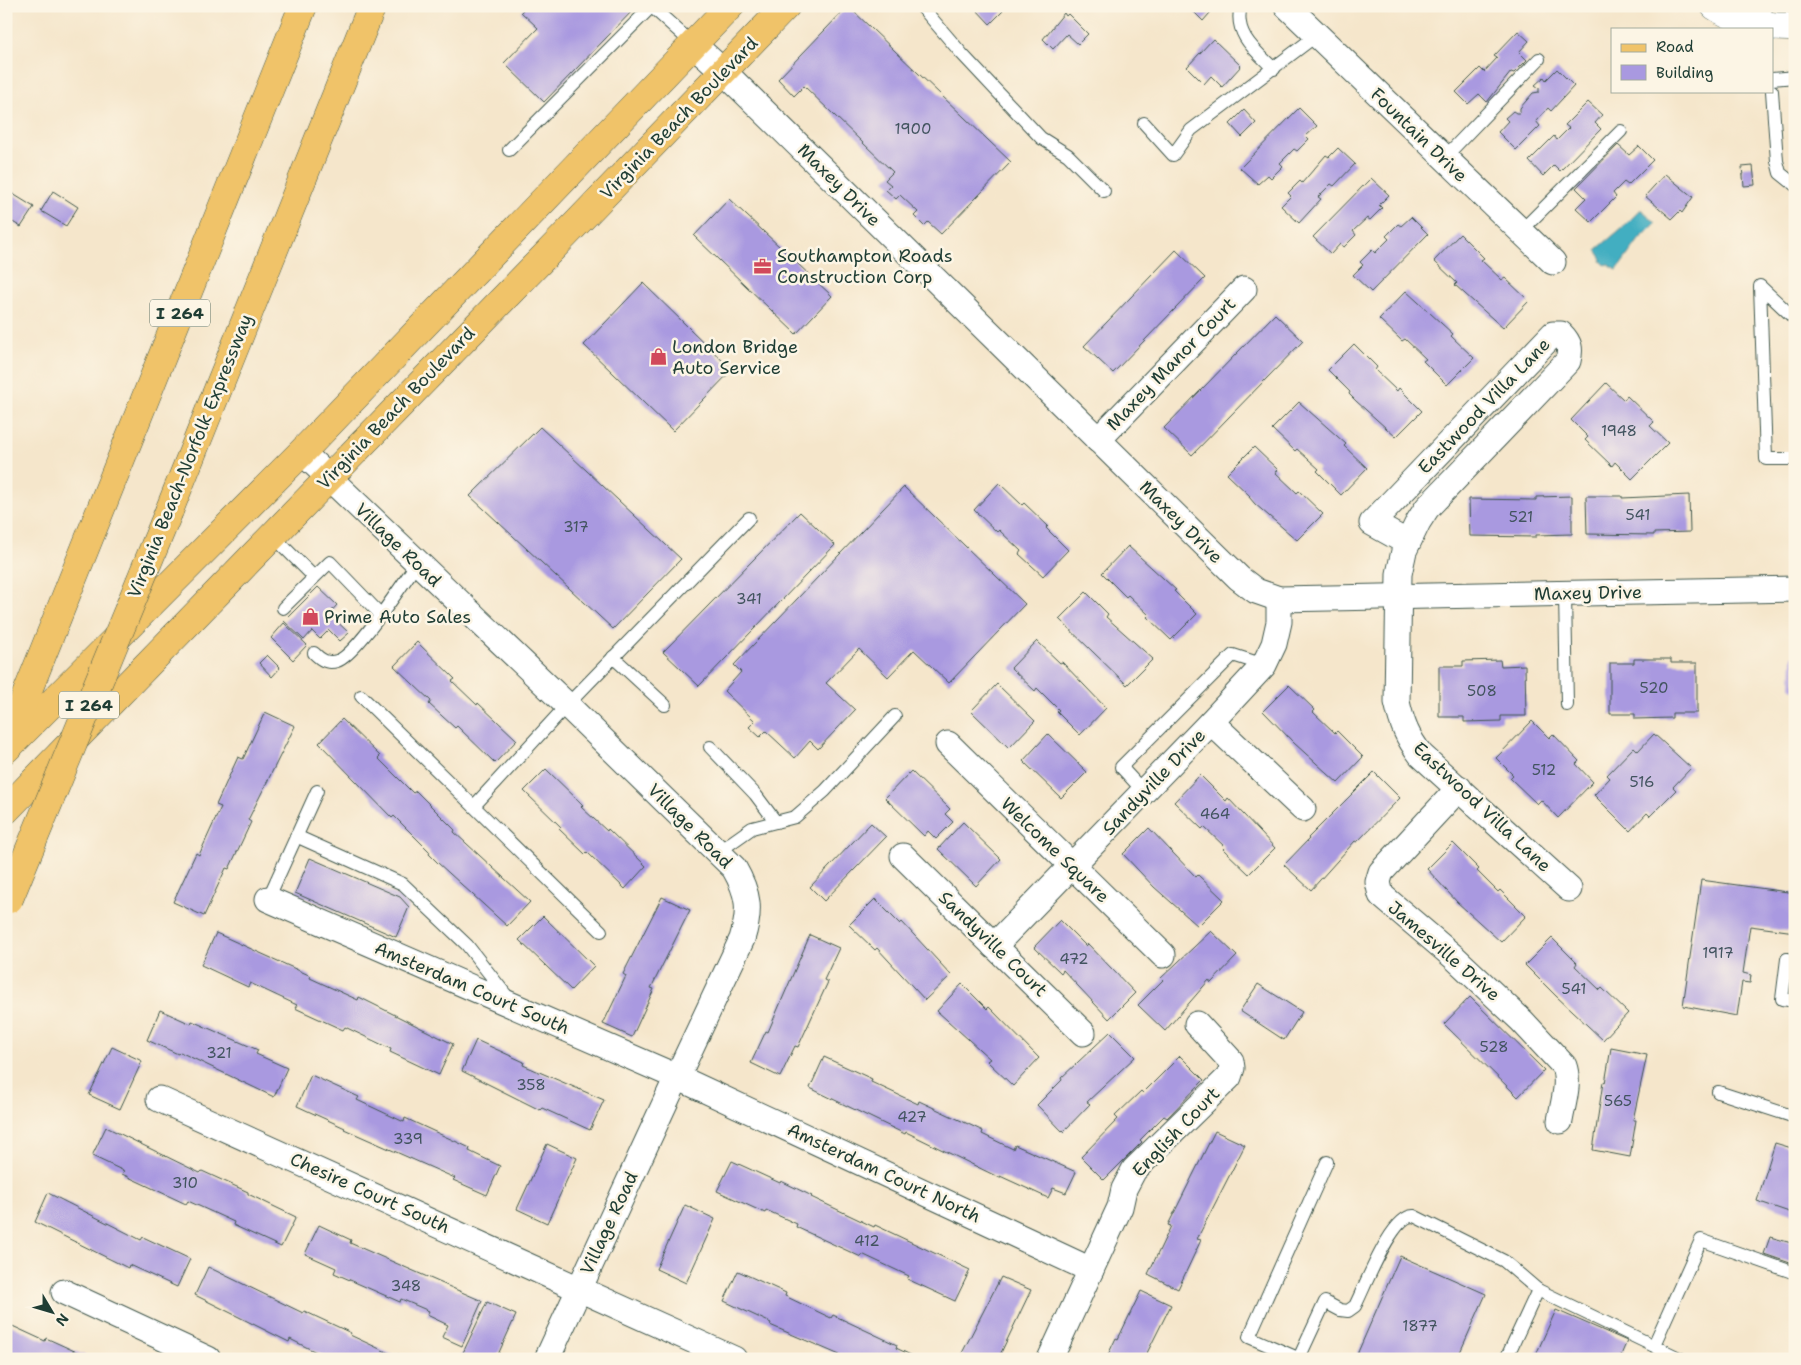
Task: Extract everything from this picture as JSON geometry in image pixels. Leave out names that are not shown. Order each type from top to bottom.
[{"type":"main road","name":"I 264","points":[[6,745],[303,6]]},
{"type":"main road","name":"Virginia Beach-Norfolk Expressway","points":[[8,902],[169,511],[372,6]]},
{"type":"main road","points":[[6,750],[302,452],[730,6]]},
{"type":"main road","name":"Virginia Beach Boulevard","points":[[6,810],[579,222],[786,6]]},
{"type":"street","name":"Fountain Drive","points":[[1287,6],[1553,262]]},
{"type":"street","points":[[1714,6],[1725,13],[1753,24],[1766,20],[1795,27]]},
{"type":"street","name":"Maxey Drive","points":[[693,44],[723,71],[1239,578],[1256,590],[1279,599],[1795,589]]},
{"type":"street","name":"Maxey Manor Court","points":[[1098,440],[1244,289]]},
{"type":"street","name":"Eastwood Villa Lane","points":[[1408,543],[1372,522],[1553,334],[1561,334],[1570,346],[1571,351],[1568,361],[1427,508],[1404,551],[1399,574],[1397,702],[1401,722],[1421,755],[1569,889]]},
{"type":"street","name":"Village Road","points":[[302,452],[567,705],[734,868],[743,884],[748,902],[748,920],[742,938],[547,1359]]},
{"type":"street","name":"Sandyville Drive","points":[[994,946],[1264,665],[1279,622],[1279,599]]},
{"type":"street","points":[[1211,722],[1303,809]]},
{"type":"street","name":"Welcome Square","points":[[948,744],[1163,955]]},
{"type":"street","name":"Jamesville Drive","points":[[1459,788],[1381,872],[1378,882],[1381,895],[1475,977],[1522,1021],[1564,1066],[1568,1075],[1560,1121]]},
{"type":"street","name":"Sandyville Court","points":[[903,856],[1083,1033]]},
{"type":"street","name":"Amsterdam Court South","points":[[268,899],[677,1076]]},
{"type":"street","name":"English Court","points":[[1050,1359],[1120,1207],[1124,1190],[1134,1170],[1229,1076],[1232,1068],[1231,1061],[1197,1024]]},
{"type":"street","name":"Amsterdam Court North","points":[[677,1076],[1091,1270]]},
{"type":"street","name":"Chesire Court South","points":[[160,1099],[734,1359]]},
{"type":"street","points":[[64,1292],[208,1359]]},
{"type":"lane","points":[[509,150],[651,6],[693,44]]},
{"type":"lane","points":[[921,6],[962,54],[1041,138],[1068,155],[1104,191]]},
{"type":"lane","points":[[1241,6],[1238,16],[1240,30],[1251,46],[1274,69]]},
{"type":"lane","points":[[1144,123],[1173,155],[1191,130],[1317,35]]},
{"type":"lane","points":[[1444,158],[1539,59]]},
{"type":"lane","points":[[1774,79],[1795,78]]},
{"type":"lane","points":[[1772,92],[1777,161],[1780,173],[1795,185]]},
{"type":"lane","points":[[1521,231],[1621,131]]},
{"type":"lane","points":[[1795,319],[1760,286],[1766,459],[1795,459]]},
{"type":"lane","points":[[474,806],[567,705],[749,518]]},
{"type":"lane","points":[[272,536],[314,577]]},
{"type":"lane","points":[[283,608],[330,562],[382,615]]},
{"type":"lane","points":[[314,653],[322,661],[330,663],[340,661],[382,615],[417,563]]},
{"type":"lane","points":[[1565,594],[1567,705]]},
{"type":"lane","points":[[1144,792],[1121,767],[1233,654],[1264,665]]},
{"type":"lane","points":[[613,657],[665,705]]},
{"type":"lane","points":[[361,696],[601,931]]},
{"type":"lane","points":[[718,852],[752,828],[795,817],[825,791],[895,716]]},
{"type":"lane","points":[[710,747],[755,794],[776,822]]},
{"type":"lane","points":[[268,899],[317,791]]},
{"type":"lane","points":[[296,836],[403,884],[466,945],[515,1006]]},
{"type":"lane","points":[[1795,960],[1787,959],[1782,999],[1795,1001]]},
{"type":"lane","points":[[1718,1092],[1795,1117]]},
{"type":"lane","points":[[1327,1162],[1249,1337],[1281,1355],[1300,1359],[1324,1302],[1340,1310],[1348,1311],[1355,1306],[1389,1237],[1398,1224],[1409,1215],[1504,1261],[1538,1290],[1681,1359]]},
{"type":"lane","points":[[1654,1346],[1701,1240],[1795,1273]]},
{"type":"lane","points":[[1506,1359],[1538,1290]]},
{"type":"water","points":[[1641,209],[1656,223],[1638,241],[1617,270],[1607,264],[1605,265],[1596,250]]},
{"type":"building","points":[[526,6],[637,6],[544,102],[504,63],[538,28],[521,12]]},
{"type":"building","points":[[848,6],[1011,162],[941,234],[928,222],[924,226],[914,216],[918,212],[900,195],[896,199],[886,190],[891,185],[885,180],[893,172],[804,86],[794,96],[778,79]]},
{"type":"building","points":[[978,6],[998,6],[1003,11],[990,24],[975,8]]},
{"type":"building","points":[[1188,6],[1216,6],[1203,21]]},
{"type":"building","points":[[1064,13],[1066,16],[1068,14],[1088,34],[1078,44],[1067,34],[1053,49],[1043,39]]},
{"type":"building","points":[[1518,31],[1529,41],[1519,52],[1527,60],[1514,73],[1511,72],[1487,102],[1479,94],[1468,104],[1456,92],[1480,68],[1484,72],[1497,58],[1494,56]]},
{"type":"building","points":[[1213,39],[1241,66],[1222,87],[1211,76],[1204,84],[1187,67]]},
{"type":"building","points":[[1557,69],[1574,86],[1551,111],[1548,108],[1536,121],[1540,126],[1516,150],[1498,132],[1508,121],[1505,118],[1513,111],[1520,113],[1520,108],[1533,93],[1539,92],[1539,88],[1535,85],[1544,77],[1546,80]]},
{"type":"building","points":[[1588,102],[1602,115],[1595,123],[1601,129],[1560,171],[1554,165],[1543,176],[1529,161],[1554,136],[1557,140],[1569,128],[1565,125]]},
{"type":"building","points":[[1299,108],[1317,126],[1306,136],[1309,139],[1297,151],[1294,149],[1280,163],[1283,166],[1271,178],[1268,175],[1258,184],[1240,168]]},
{"type":"building","points":[[1244,110],[1256,123],[1242,137],[1230,124]]},
{"type":"building","points":[[1618,145],[1629,155],[1639,146],[1653,160],[1628,185],[1624,182],[1613,193],[1616,197],[1591,222],[1576,208],[1586,198],[1576,188]]},
{"type":"building","points":[[1338,148],[1355,164],[1334,186],[1331,184],[1318,197],[1321,199],[1299,223],[1281,206],[1291,196],[1288,193],[1300,181],[1302,183],[1326,155],[1329,157]]},
{"type":"building","points":[[1753,166],[1755,185],[1744,186],[1742,167]]},
{"type":"building","points":[[1665,174],[1693,197],[1682,213],[1680,211],[1672,219],[1645,196]]},
{"type":"building","points":[[1371,178],[1389,195],[1379,205],[1382,208],[1370,220],[1367,218],[1353,231],[1356,235],[1344,247],[1340,244],[1331,254],[1313,237]]},
{"type":"building","points":[[8,191],[34,207],[21,227],[11,221],[10,223],[6,221],[6,194]]},
{"type":"building","points":[[53,191],[78,207],[66,226],[41,211]]},
{"type":"building","name":"Southampton Roads Construction Corp","points":[[729,199],[832,296],[796,334],[694,236]]},
{"type":"building","points":[[1411,217],[1428,234],[1371,292],[1353,275],[1363,265],[1360,262],[1372,250],[1375,253],[1389,239],[1386,236],[1398,224],[1401,226]]},
{"type":"building","points":[[1460,234],[1484,258],[1481,260],[1502,280],[1505,278],[1529,301],[1503,328],[1455,285],[1457,283],[1434,261]]},
{"type":"building","points":[[1176,250],[1205,278],[1113,373],[1084,346]]},
{"type":"building","name":"London Bridge Auto Service","points":[[643,283],[732,370],[673,431],[584,345]]},
{"type":"building","points":[[1406,291],[1453,334],[1451,336],[1474,358],[1447,385],[1423,361],[1426,359],[1405,339],[1402,341],[1379,319]]},
{"type":"building","points":[[1275,314],[1303,341],[1192,455],[1164,428]]},
{"type":"building","points":[[1354,344],[1377,367],[1375,370],[1397,391],[1399,388],[1422,411],[1396,437],[1356,401],[1349,394],[1350,392],[1328,370]]},
{"type":"building","points":[[1606,383],[1624,400],[1627,396],[1654,422],[1650,426],[1668,443],[1632,479],[1615,462],[1612,466],[1585,440],[1588,437],[1571,420]]},
{"type":"building","points":[[1299,402],[1346,444],[1344,446],[1367,468],[1341,495],[1317,471],[1319,469],[1297,449],[1295,451],[1272,429]]},
{"type":"building","points":[[540,427],[681,559],[613,629],[470,496]]},
{"type":"building","points":[[1254,447],[1278,470],[1275,472],[1297,493],[1299,491],[1323,514],[1297,540],[1255,504],[1250,496],[1227,474]]},
{"type":"building","points":[[999,483],[1048,526],[1046,528],[1068,550],[1043,576],[1019,554],[1021,551],[974,510]]},
{"type":"building","points":[[904,487],[1025,604],[949,683],[914,650],[888,677],[859,649],[826,683],[855,710],[818,749],[810,741],[795,758],[766,731],[760,737],[749,727],[755,721],[724,691],[741,672],[734,665]]},
{"type":"building","points":[[1689,495],[1690,532],[1654,533],[1654,535],[1587,534],[1586,496],[1622,496],[1622,498]]},
{"type":"building","points":[[1572,496],[1572,534],[1536,535],[1536,537],[1470,536],[1469,499],[1536,500],[1536,497]]},
{"type":"building","points":[[800,512],[835,545],[699,686],[663,652]]},
{"type":"building","points":[[1128,546],[1176,590],[1174,591],[1197,614],[1171,640],[1147,617],[1149,615],[1128,595],[1126,597],[1102,573]]},
{"type":"building","name":"Prime Auto Sales","points":[[318,587],[337,605],[329,614],[349,633],[340,641],[329,630],[320,639],[312,631],[304,640],[284,621]]},
{"type":"building","points":[[1086,592],[1108,614],[1106,617],[1153,659],[1127,685],[1059,619]]},
{"type":"building","points":[[284,623],[307,645],[293,660],[271,638]]},
{"type":"building","points":[[1037,641],[1060,663],[1062,662],[1106,708],[1080,735],[1037,688],[1035,691],[1011,668]]},
{"type":"building","points":[[417,642],[455,679],[452,681],[517,740],[495,763],[457,726],[455,728],[429,704],[431,701],[394,666]]},
{"type":"building","points":[[267,655],[280,668],[272,677],[259,663]]},
{"type":"building","points":[[1792,656],[1795,656],[1795,690],[1791,689]]},
{"type":"building","points":[[1634,659],[1671,659],[1671,663],[1697,663],[1697,713],[1672,713],[1672,718],[1635,719],[1635,714],[1610,714],[1610,663],[1634,663]]},
{"type":"building","points":[[1500,660],[1501,666],[1525,665],[1526,716],[1501,716],[1501,721],[1464,722],[1464,717],[1439,717],[1439,666],[1463,666],[1463,661]]},
{"type":"building","points":[[997,684],[1035,721],[1009,748],[971,711]]},
{"type":"building","points":[[1289,685],[1315,710],[1313,712],[1335,733],[1337,731],[1363,757],[1338,783],[1294,743],[1263,711]]},
{"type":"building","points":[[265,712],[295,726],[248,820],[251,822],[229,869],[226,868],[204,916],[173,902],[196,853],[199,855],[221,807],[216,805],[238,757],[243,759]]},
{"type":"building","points":[[342,719],[380,756],[378,758],[413,793],[416,791],[455,830],[454,832],[530,902],[507,926],[438,863],[429,854],[430,852],[394,816],[392,818],[319,743]]},
{"type":"building","points":[[1532,721],[1549,738],[1553,734],[1579,761],[1576,764],[1593,782],[1558,818],[1541,800],[1537,804],[1510,778],[1513,775],[1496,758]]},
{"type":"building","points":[[1048,734],[1087,772],[1061,798],[1023,761]]},
{"type":"building","points":[[1654,734],[1691,768],[1673,787],[1676,790],[1650,816],[1647,813],[1630,831],[1594,795],[1610,778],[1607,775],[1634,747],[1638,751]]},
{"type":"building","points":[[546,769],[583,805],[581,807],[607,831],[608,829],[646,866],[625,889],[587,852],[585,854],[559,829],[561,827],[524,791]]},
{"type":"building","points":[[911,771],[950,809],[945,814],[953,822],[936,839],[928,831],[924,836],[885,798]]},
{"type":"building","points":[[1374,772],[1400,798],[1357,842],[1355,841],[1311,890],[1284,865],[1308,838]]},
{"type":"building","points":[[1200,775],[1226,801],[1228,798],[1275,848],[1249,874],[1223,849],[1225,847],[1204,827],[1202,829],[1174,802]]},
{"type":"building","points":[[963,822],[1001,859],[976,886],[938,849]]},
{"type":"building","points":[[871,823],[886,837],[824,901],[810,887]]},
{"type":"building","points":[[1149,828],[1196,877],[1198,875],[1224,900],[1198,926],[1154,887],[1123,854]]},
{"type":"building","points":[[1453,843],[1479,869],[1477,871],[1498,892],[1500,890],[1526,916],[1501,942],[1457,902],[1427,869]]},
{"type":"building","points":[[310,858],[400,897],[409,907],[396,937],[295,893]]},
{"type":"building","points":[[1701,880],[1795,893],[1795,932],[1750,926],[1743,973],[1751,975],[1750,983],[1742,982],[1737,1016],[1683,1006]]},
{"type":"building","points":[[662,897],[690,910],[651,988],[654,989],[632,1037],[603,1024],[626,976],[623,974]]},
{"type":"building","points":[[875,899],[900,924],[902,922],[951,975],[925,1000],[877,948],[875,950],[849,925]]},
{"type":"building","points":[[543,916],[594,966],[571,990],[519,940]]},
{"type":"building","points":[[1060,920],[1086,946],[1088,944],[1135,993],[1109,1019],[1063,970],[1061,973],[1034,947]]},
{"type":"building","points":[[1211,931],[1237,956],[1211,983],[1209,980],[1165,1031],[1138,1005],[1163,980],[1161,978]]},
{"type":"building","points":[[216,933],[311,976],[310,978],[358,1000],[359,997],[453,1044],[439,1075],[390,1052],[391,1049],[345,1027],[343,1030],[295,1008],[297,1005],[250,983],[248,987],[201,965]]},
{"type":"building","points":[[810,935],[839,948],[824,980],[828,982],[798,1047],[795,1046],[780,1077],[751,1063],[766,1031],[768,1032]]},
{"type":"building","points":[[1552,938],[1577,963],[1575,966],[1628,1013],[1603,1040],[1525,965]]},
{"type":"building","points":[[962,984],[987,1009],[989,1007],[1039,1058],[1013,1086],[987,1061],[990,1059],[937,1011]]},
{"type":"building","points":[[1258,984],[1302,1012],[1284,1040],[1240,1011]]},
{"type":"building","points":[[1470,997],[1544,1070],[1518,1097],[1444,1024]]},
{"type":"building","points":[[160,1010],[191,1024],[192,1021],[258,1050],[256,1054],[287,1068],[274,1097],[180,1052],[178,1054],[147,1040]]},
{"type":"building","points":[[1110,1032],[1135,1057],[1087,1102],[1090,1104],[1063,1132],[1037,1105],[1062,1080],[1061,1078]]},
{"type":"building","points":[[476,1040],[524,1062],[523,1065],[604,1100],[590,1130],[542,1108],[540,1110],[462,1071]]},
{"type":"building","points":[[112,1047],[142,1061],[120,1109],[89,1095]]},
{"type":"building","points":[[1611,1048],[1647,1055],[1633,1120],[1636,1120],[1630,1157],[1593,1150],[1603,1082],[1605,1083]]},
{"type":"building","points":[[1180,1056],[1204,1080],[1167,1118],[1164,1116],[1140,1140],[1142,1142],[1104,1180],[1081,1157],[1118,1119],[1115,1116],[1141,1091],[1143,1093]]},
{"type":"building","points":[[824,1057],[872,1079],[871,1082],[918,1104],[919,1101],[983,1131],[982,1134],[1013,1149],[1015,1145],[1076,1172],[1066,1193],[1053,1188],[1048,1198],[1000,1176],[1000,1178],[810,1088]]},
{"type":"building","points":[[311,1075],[359,1097],[357,1100],[404,1122],[405,1118],[470,1148],[469,1151],[500,1166],[487,1195],[453,1180],[455,1178],[297,1106]]},
{"type":"building","points":[[106,1127],[200,1173],[202,1171],[248,1192],[248,1194],[296,1217],[281,1247],[233,1225],[234,1222],[188,1201],[186,1204],[122,1174],[124,1171],[92,1156]]},
{"type":"building","points":[[1215,1131],[1245,1145],[1197,1239],[1201,1240],[1178,1289],[1148,1274],[1171,1226],[1168,1225]]},
{"type":"building","points":[[1775,1143],[1795,1149],[1795,1214],[1757,1201]]},
{"type":"building","points":[[547,1144],[577,1158],[547,1223],[517,1209]]},
{"type":"building","points":[[732,1161],[780,1183],[781,1181],[874,1227],[875,1225],[970,1270],[955,1301],[907,1279],[909,1276],[862,1254],[861,1257],[796,1227],[797,1224],[766,1210],[765,1213],[717,1191]]},
{"type":"building","points":[[48,1193],[141,1240],[143,1237],[190,1259],[177,1287],[129,1265],[128,1268],[35,1222]]},
{"type":"building","points":[[685,1205],[715,1219],[686,1283],[656,1269]]},
{"type":"building","points":[[319,1225],[351,1240],[350,1243],[482,1301],[462,1346],[442,1337],[448,1325],[427,1315],[429,1311],[401,1299],[400,1302],[334,1273],[336,1268],[305,1254]]},
{"type":"building","points":[[1770,1237],[1795,1244],[1793,1264],[1764,1254]]},
{"type":"building","points":[[1400,1256],[1486,1294],[1457,1359],[1355,1359]]},
{"type":"building","points":[[208,1267],[303,1313],[304,1311],[351,1333],[350,1335],[397,1357],[398,1354],[408,1359],[330,1359],[290,1339],[289,1342],[195,1295]]},
{"type":"building","points":[[738,1271],[786,1293],[785,1296],[831,1318],[833,1315],[897,1345],[896,1348],[919,1359],[849,1359],[770,1325],[771,1323],[724,1301]]},
{"type":"building","points":[[1001,1277],[1031,1290],[998,1359],[964,1359],[965,1357],[961,1355]]},
{"type":"building","points":[[1141,1291],[1171,1305],[1144,1359],[1106,1359],[1116,1338],[1118,1339]]},
{"type":"building","points":[[487,1302],[516,1315],[496,1359],[460,1359]]},
{"type":"building","points":[[1556,1310],[1627,1341],[1621,1355],[1630,1359],[1534,1359]]},
{"type":"building","points":[[6,1323],[45,1341],[46,1338],[92,1359],[8,1359],[6,1358]]},
{"type":"place","name":"Southampton Roads Construction Corp","points":[[763,266]]},
{"type":"place","name":"London Bridge Auto Service","points":[[658,357]]},
{"type":"place","name":"Prime Auto Sales","points":[[310,617]]}]
